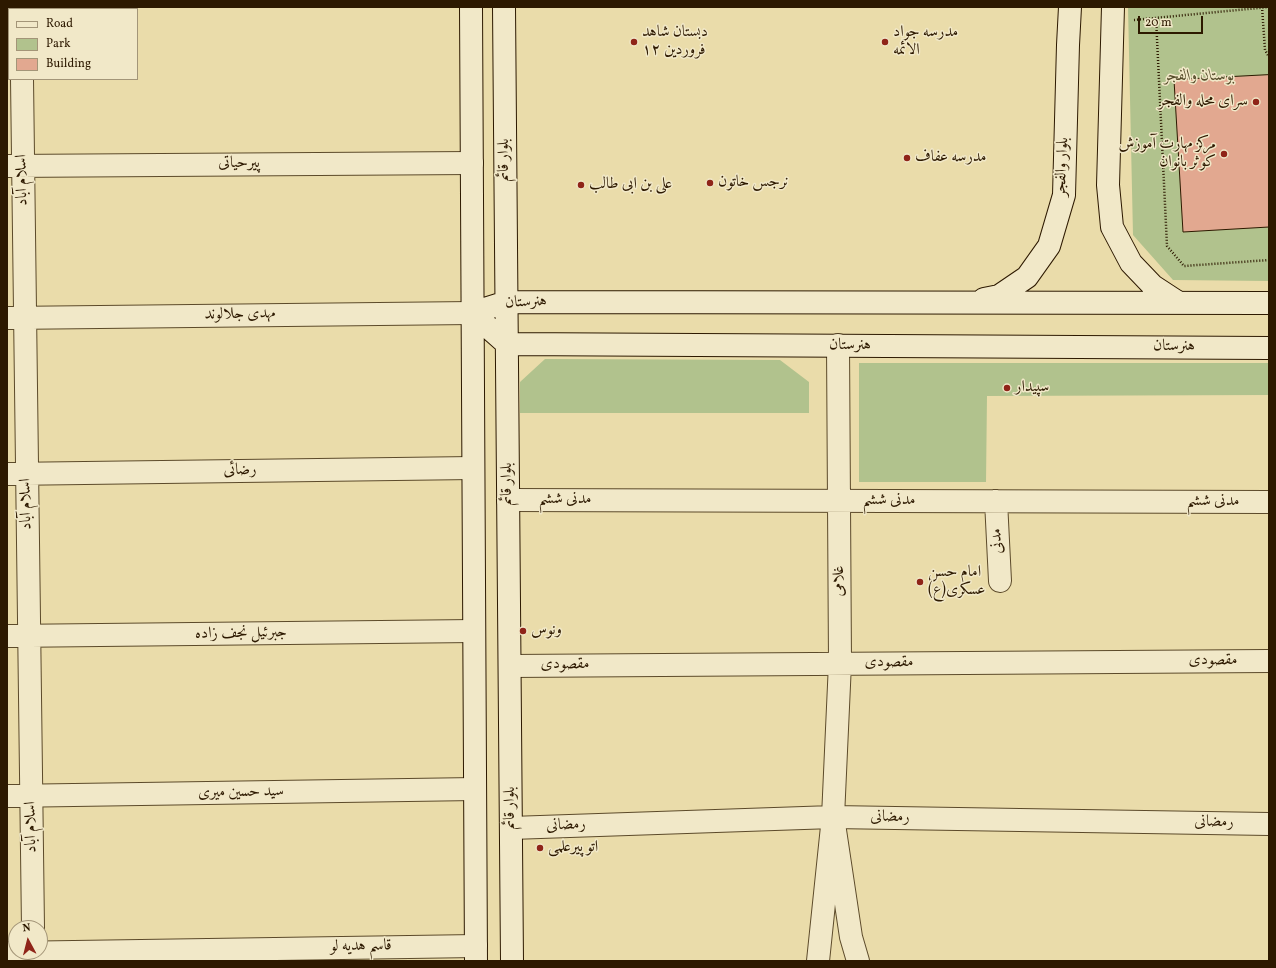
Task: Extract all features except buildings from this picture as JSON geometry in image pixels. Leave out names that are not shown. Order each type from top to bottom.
[{"type":"street","name":"بلوار قائم","points":[[471,7],[476,953]]},
{"type":"street","name":"بلوار قائم","points":[[504,7],[512,961]]},
{"type":"street","name":"بلوار والفجر","points":[[969,303],[999,296],[1027,277],[1049,246],[1064,195],[1070,7]]},
{"type":"street","points":[[1113,14],[1108,185],[1112,227],[1131,263],[1153,286],[1179,303]]},
{"type":"street","name":"اسلام آباد","points":[[22,80],[15,166],[17,474],[29,637],[33,920]]},
{"type":"street","name":"پیرحیاتی","points":[[15,166],[472,163]]},
{"type":"street","name":"هنرستان","points":[[472,313],[506,302],[1269,303]]},
{"type":"street","name":"هنرستان","points":[[472,313],[507,344],[1269,348]]},
{"type":"street","name":"مهدی جلالوند","points":[[16,318],[472,313]]},
{"type":"street","name":"غلامی","points":[[833,817],[840,663],[838,346]]},
{"type":"street","name":"رضائی","points":[[17,474],[473,468]]},
{"type":"street","name":"مدنی ششم","points":[[508,500],[1269,502]]},
{"type":"street","name":"مدنی","points":[[996,501],[1000,581]]},
{"type":"street","name":"جبرئیل نجف زاده","points":[[7,636],[29,637],[474,631]]},
{"type":"street","name":"مقصودی","points":[[510,666],[1269,661]]},
{"type":"street","name":"سید حسین میری","points":[[7,796],[475,789]]},
{"type":"street","points":[[818,961],[833,817]]},
{"type":"street","points":[[833,817],[851,937],[858,961]]},
{"type":"street","name":"رمضانی","points":[[511,828],[833,817],[1269,824]]},
{"type":"street","name":"قاسم هدیه لو","points":[[48,952],[476,953]]},
{"type":"path","points":[[1262,7],[1265,50],[1269,57]]},
{"type":"path","points":[[1113,14],[1156,18],[1269,7]]},
{"type":"path","points":[[1156,18],[1167,246],[1184,266],[1269,260]]},
{"type":"green space","name":"بوستان والفجر","points":[[1128,7],[1269,7],[1269,281],[1173,280],[1133,235]]},
{"type":"green space","points":[[545,359],[780,360],[809,382],[809,413],[520,413],[520,382]]},
{"type":"green space","points":[[859,363],[1269,363],[1269,395],[987,396],[986,482],[859,482]]},
{"type":"place","name":"دبستان شاهد ۱۲ فروردین","points":[[634,42]]},
{"type":"place","name":"مدرسه جواد الائمه","points":[[885,42]]},
{"type":"place","name":"سرای محله والفجر","points":[[1256,102]]},
{"type":"place","name":"مرکز مهارت آموزش کوثر بانوان","points":[[1224,154]]},
{"type":"place","name":"مدرسه عفاف","points":[[907,158]]},
{"type":"place","name":"نرجس خاتون","points":[[710,183]]},
{"type":"place","name":"علی بن ابی طالب","points":[[581,185]]},
{"type":"place","name":"سپیدار","points":[[1007,388]]},
{"type":"place","name":"امام حسن عسکری(ع)","points":[[920,582]]},
{"type":"place","name":"ونوس","points":[[523,631]]},
{"type":"place","name":"اتو پیرعلمی","points":[[540,848]]}]
